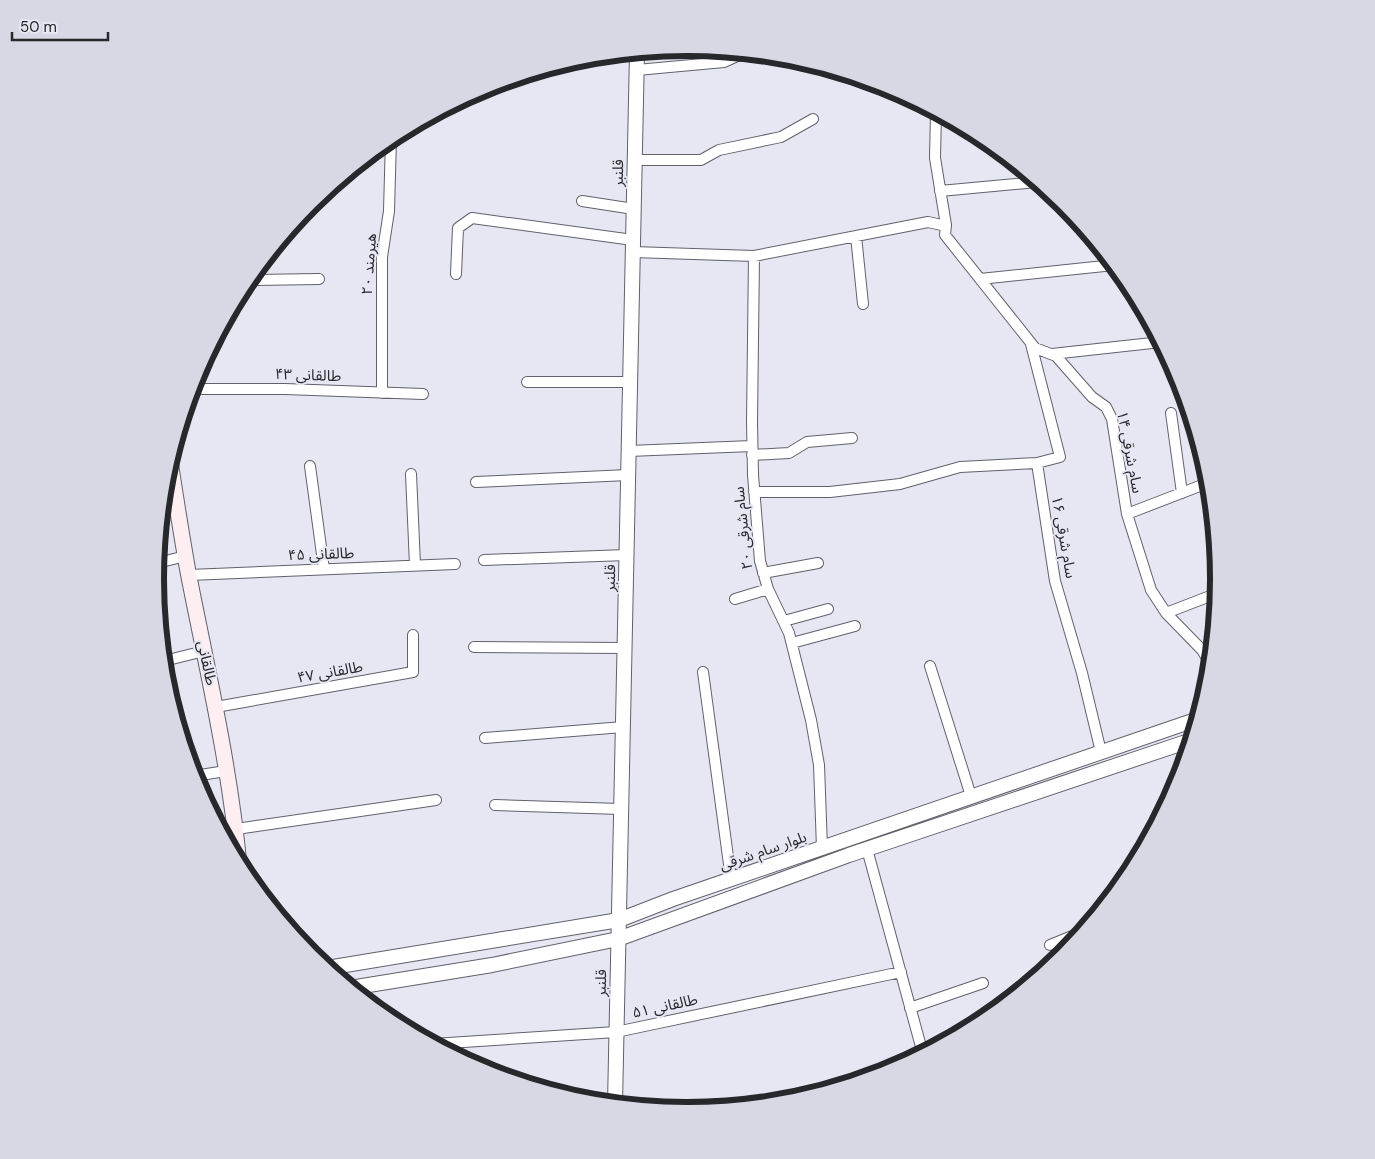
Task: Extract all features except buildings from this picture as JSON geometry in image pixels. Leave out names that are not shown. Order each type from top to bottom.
[{"type":"main road","name":"طالقانی","points":[[173,481],[189,575],[216,707],[238,848]]},
{"type":"street","points":[[637,70],[724,62],[732,58]]},
{"type":"street","name":"قلنبر","points":[[615,1097],[637,59]]},
{"type":"street","points":[[635,160],[701,160],[719,150],[781,137],[813,119]]},
{"type":"street","name":"سام شرقی ۱۴","points":[[936,119],[934,158],[946,226],[945,235],[1035,348],[1056,356],[1092,396],[1106,407],[1112,419],[1127,514],[1151,590],[1166,614],[1205,655]]},
{"type":"street","name":"هیرمند ۲۰","points":[[382,393],[382,257],[389,211],[391,148]]},
{"type":"street","points":[[940,191],[1029,183]]},
{"type":"street","points":[[582,201],[634,209]]},
{"type":"street","points":[[456,274],[458,228],[472,218],[633,246],[754,256],[928,222],[946,226]]},
{"type":"street","points":[[856,236],[864,304]]},
{"type":"street","name":"سام شرقی ۲۰","points":[[754,256],[752,451],[762,573],[792,643],[816,744],[822,848]]},
{"type":"street","points":[[980,279],[1106,266]]},
{"type":"street","points":[[258,280],[319,280]]},
{"type":"street","points":[[754,492],[830,492],[891,485],[960,467],[1037,463],[1060,457],[1031,343]]},
{"type":"street","points":[[1052,354],[1154,343]]},
{"type":"street","points":[[527,382],[630,382]]},
{"type":"street","name":"طالقانی ۴۳","points":[[201,388],[285,388],[422,394]]},
{"type":"street","points":[[1170,413],[1182,493]]},
{"type":"street","points":[[629,450],[789,453],[808,442],[852,438]]},
{"type":"street","name":"سام شرقی ۱۶","points":[[1037,463],[1055,581],[1082,673],[1101,752]]},
{"type":"street","points":[[310,466],[324,569]]},
{"type":"street","points":[[411,474],[415,565]]},
{"type":"street","points":[[476,482],[628,475]]},
{"type":"street","points":[[1127,514],[1202,485]]},
{"type":"street","points":[[484,560],[627,555]]},
{"type":"street","points":[[165,561],[186,556]]},
{"type":"street","points":[[762,573],[818,563]]},
{"type":"street","name":"طالقانی ۴۵","points":[[189,575],[454,564]]},
{"type":"street","points":[[735,599],[768,590]]},
{"type":"street","points":[[1166,614],[1211,596]]},
{"type":"street","points":[[784,621],[828,609]]},
{"type":"street","points":[[792,643],[855,626]]},
{"type":"street","name":"طالقانی ۴۷","points":[[216,707],[413,672],[413,635]]},
{"type":"street","points":[[474,647],[624,648]]},
{"type":"street","points":[[171,659],[204,651]]},
{"type":"street","points":[[930,666],[971,796]]},
{"type":"street","points":[[703,672],[731,879]]},
{"type":"street","name":"بلوار سام شرقی","points":[[336,967],[619,920],[731,879],[1191,721]]},
{"type":"street","points":[[485,738],[623,727]]},
{"type":"street","points":[[359,987],[492,965],[618,940],[867,849],[1185,742]]},
{"type":"street","points":[[202,775],[226,771]]},
{"type":"street","points":[[236,829],[436,800]]},
{"type":"street","points":[[495,805],[621,809]]},
{"type":"street","points":[[867,849],[921,1048]]},
{"type":"street","points":[[1050,945],[1069,937]]},
{"type":"street","name":"طالقانی ۵۱","points":[[445,1043],[616,1032],[901,972]]},
{"type":"street","points":[[910,1008],[983,983]]}]
